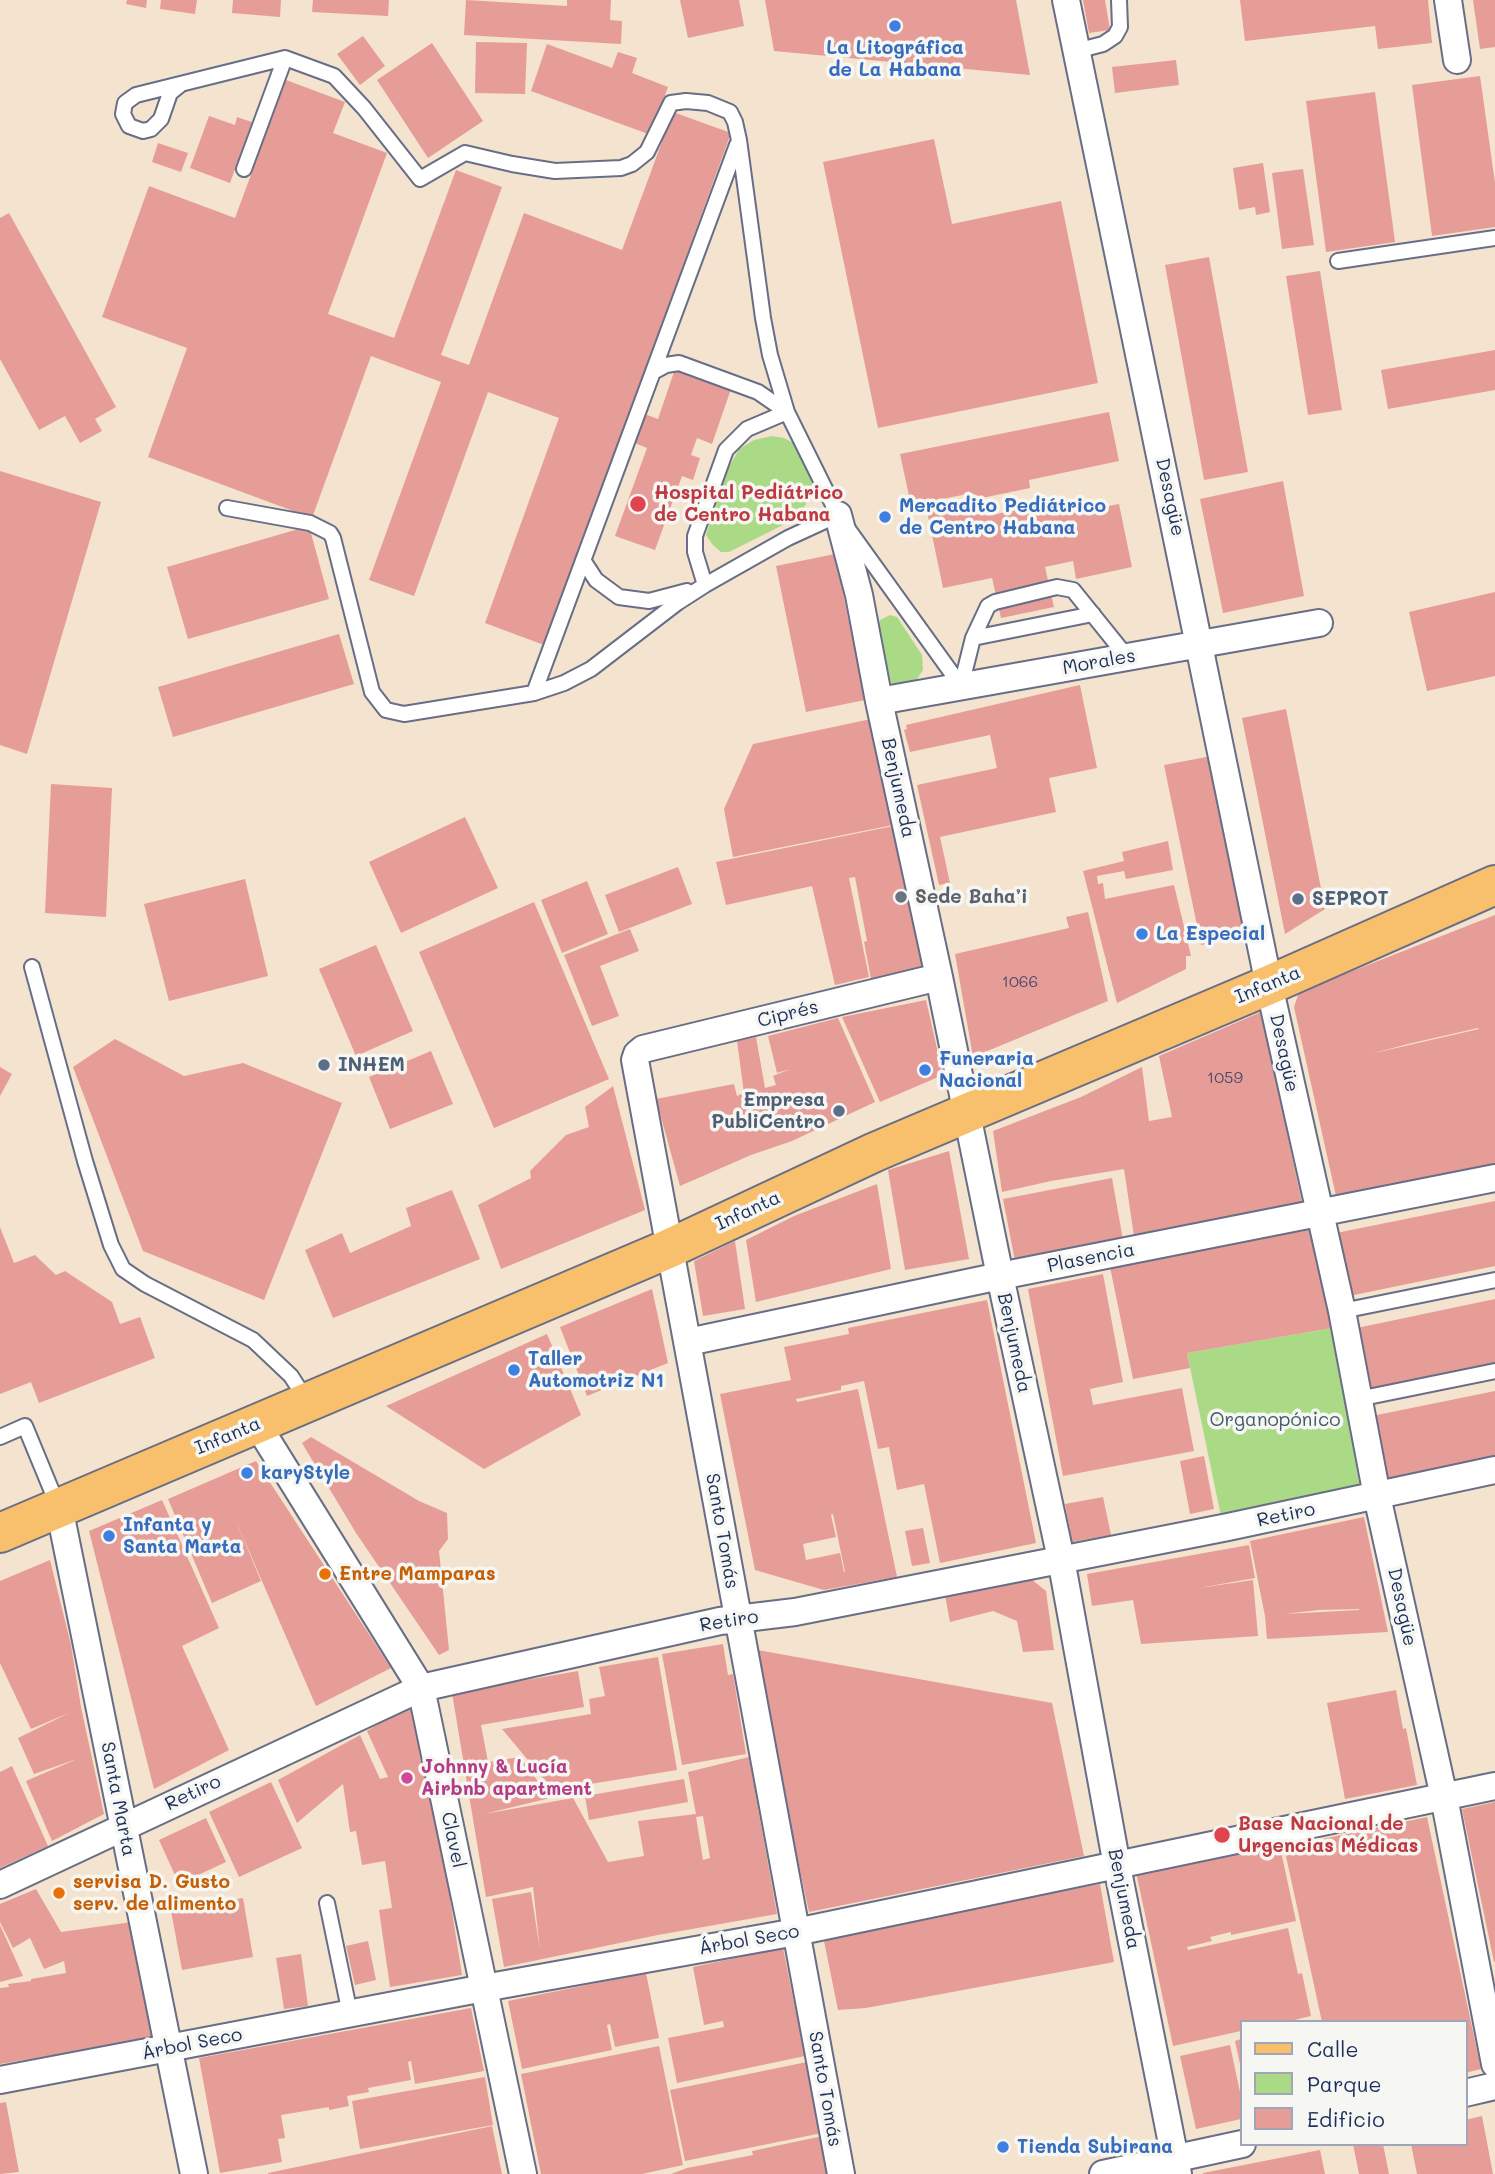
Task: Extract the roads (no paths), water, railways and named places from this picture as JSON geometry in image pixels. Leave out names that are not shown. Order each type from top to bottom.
[{"type":"main road","name":"Infanta","points":[[0,1533],[668,1249],[875,1152],[1269,985],[1495,885]]},
{"type":"street","name":"Desagüe","points":[[1066,0],[1269,985],[1342,1311],[1377,1496],[1444,1797],[1495,2064]]},
{"type":"street","points":[[1448,0],[1457,60]]},
{"type":"street","name":"Benjumeda","points":[[838,515],[859,595],[879,701],[1061,1559],[1117,1866],[1177,2167]]},
{"type":"street","name":"Morales","points":[[879,701],[1319,623]]},
{"type":"street","name":"Ciprés","points":[[637,1054],[643,1049],[939,977]]},
{"type":"street","name":"Santo Tomás","points":[[637,1054],[635,1060],[668,1249],[688,1342],[841,2174]]},
{"type":"street","name":"Plasencia","points":[[688,1342],[1000,1276],[1495,1178]]},
{"type":"street","name":"Clavel","points":[[257,1424],[421,1688],[523,2174]]},
{"type":"street","name":"Retiro","points":[[0,1885],[421,1688],[738,1617],[795,1612],[1228,1527],[1495,1470]]},
{"type":"street","name":"Santa Marta","points":[[59,1507],[194,2174]]},
{"type":"street","name":"Árbol Seco","points":[[0,2080],[796,1932],[1495,1786]]},
{"type":"street","points":[[1467,2093],[1495,2086]]},
{"type":"street","points":[[1103,2174],[1177,2167],[1240,2144]]},
{"type":"lane","points":[[1076,51],[1103,44],[1115,36],[1120,27],[1119,0]]},
{"type":"lane","points":[[180,85],[285,58],[334,76],[364,108],[420,179],[465,153],[555,171],[621,168],[632,164],[654,143],[671,103],[708,103],[730,112],[735,121],[739,141],[770,355],[787,412],[838,515],[961,686]]},
{"type":"lane","points":[[244,169],[285,58]]},
{"type":"lane","points":[[534,693],[739,141]]},
{"type":"lane","points":[[1338,261],[1495,238]]},
{"type":"lane","points":[[653,372],[666,365],[678,363],[758,392],[787,412]]},
{"type":"lane","points":[[705,585],[695,552],[695,536],[726,450],[747,429],[787,412]]},
{"type":"lane","points":[[227,508],[310,523],[330,533],[372,692],[386,710],[394,713],[417,713],[534,693],[564,683],[591,669],[677,603],[705,585],[788,538],[838,515]]},
{"type":"lane","points":[[583,560],[603,587],[628,599],[649,601],[705,585]]},
{"type":"lane","points":[[961,686],[973,638],[988,606],[1057,587],[1073,590],[1127,657]]},
{"type":"lane","points":[[973,638],[1093,614]]},
{"type":"lane","points":[[32,967],[85,1161],[111,1245],[123,1269],[145,1284],[253,1340],[291,1376],[307,1402]]},
{"type":"lane","points":[[1342,1311],[1495,1280]]},
{"type":"lane","points":[[1358,1399],[1495,1371]]},
{"type":"lane","points":[[0,1437],[25,1426],[59,1507]]},
{"type":"lane","points":[[327,1902],[350,2014]]},
{"type":"place","name":"La Litográfica de La Habana","points":[[895,26]]},
{"type":"place","name":"Hospital Pediátrico de Centro Habana","points":[[638,504]]},
{"type":"place","name":"Mercadito Pediátrico de Centro Habana","points":[[885,517]]},
{"type":"place","name":"Sede Baha’i","points":[[901,897]]},
{"type":"place","name":"SEPROT","points":[[1298,899]]},
{"type":"place","name":"La Especial","points":[[1142,934]]},
{"type":"place","name":"INHEM","points":[[324,1065]]},
{"type":"place","name":"Funeraria Nacional","points":[[925,1070]]},
{"type":"place","name":"Empresa PubliCentro","points":[[839,1111]]},
{"type":"place","name":"Taller Automotriz N1","points":[[514,1370]]},
{"type":"place","name":"karyStyle","points":[[247,1473]]},
{"type":"place","name":"Infanta y Santa Marta","points":[[109,1536]]},
{"type":"place","name":"Entre Mamparas","points":[[325,1574]]},
{"type":"place","name":"Johnny & Lucía Airbnb apartment","points":[[407,1778]]},
{"type":"place","name":"Base Nacional de Urgencias Médicas","points":[[1222,1835]]},
{"type":"place","name":"servisa D. Gusto serv. de alimento","points":[[59,1893]]},
{"type":"place","name":"Tienda Subirana","points":[[1003,2147]]},
{"type":"park label","name":"Organopónico","points":[[1275,1420]]}]
